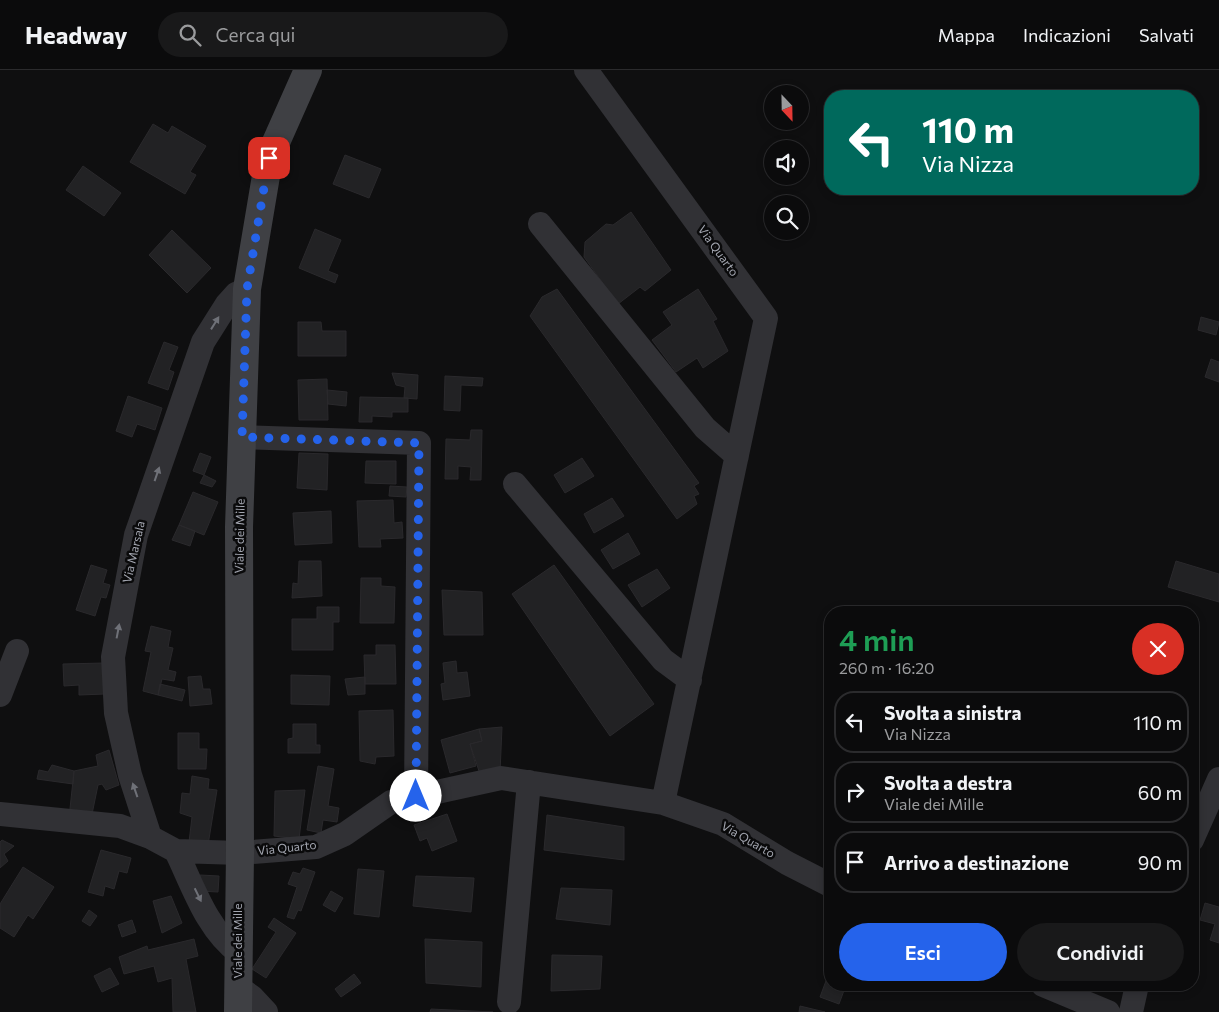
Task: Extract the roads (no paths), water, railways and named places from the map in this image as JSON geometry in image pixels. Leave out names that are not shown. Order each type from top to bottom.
[{"type":"main road","name":"Viale dei Mille","points":[[238,999],[240,853],[239,527],[247,289],[269,158],[308,70]]},
{"type":"street","name":"Via Quarto","points":[[586,70],[766,318],[663,803]]},
{"type":"street","points":[[540,224],[705,428],[737,456]]},
{"type":"street","name":"Via Marsala","points":[[150,837],[130,775],[116,713],[113,658],[136,535],[203,342],[227,304],[236,294],[247,289]]},
{"type":"street","points":[[242,437],[419,443],[416,796]]},
{"type":"street","points":[[515,484],[663,660],[690,680]]},
{"type":"street","points":[[0,695],[17,650]]},
{"type":"street","name":"Via Quarto","points":[[176,851],[240,853],[316,847],[345,834],[390,802],[501,778],[663,803],[723,824],[787,862],[824,881]]},
{"type":"street","points":[[1199,824],[1219,778]]},
{"type":"street","points":[[509,1002],[529,782]]},
{"type":"street","points":[[0,814],[120,826],[150,837],[176,851],[211,923],[225,943],[239,953]]},
{"type":"street","points":[[1057,991],[1108,1012]]},
{"type":"street","points":[[1131,1012],[1136,991]]},
{"type":"street","points":[[238,999],[252,997],[266,1012]]}]
